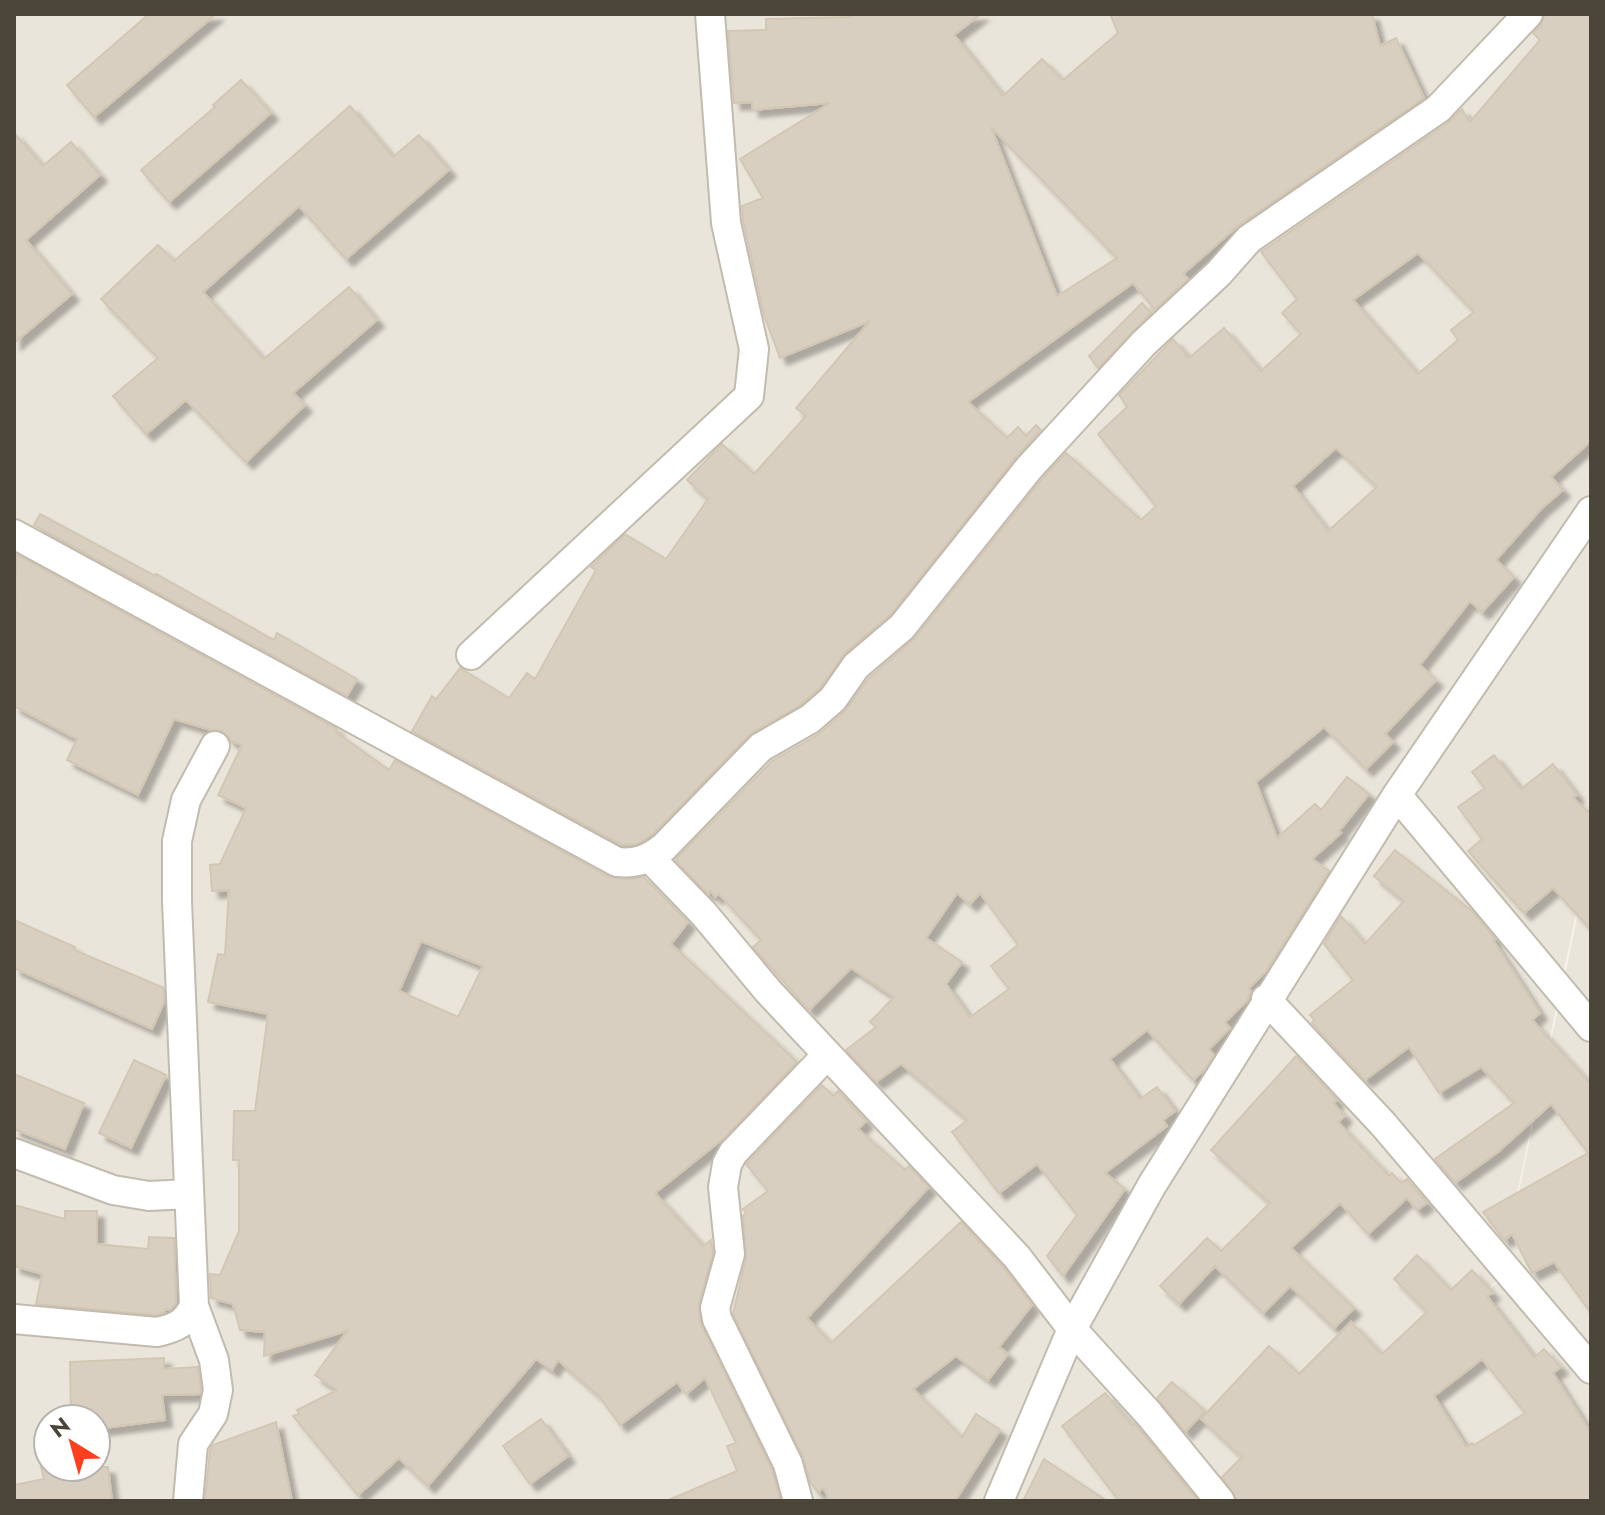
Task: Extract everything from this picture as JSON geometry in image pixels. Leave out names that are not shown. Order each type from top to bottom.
[{"type":"street","points":[[471,655],[749,396],[754,349],[726,223],[710,14]]},
{"type":"street","points":[[14,534],[617,862],[632,863],[650,858],[761,747],[810,719],[833,699],[856,666],[902,627],[1029,468],[1144,343],[1219,273],[1249,239],[1438,109],[1528,14]]},
{"type":"street","points":[[999,1501],[1072,1329],[1152,1185],[1266,999],[1397,795],[1591,511]]},
{"type":"street","points":[[188,1501],[193,1444],[213,1414],[218,1390],[214,1360],[194,1306],[177,841],[186,800],[215,746]]},
{"type":"street","points":[[1397,795],[1591,1027]]},
{"type":"street","points":[[650,858],[704,914],[768,991],[1017,1257],[1072,1329],[1149,1414],[1220,1501]]},
{"type":"street","points":[[1266,999],[1383,1124],[1591,1369]]},
{"type":"street","points":[[798,1501],[788,1464],[717,1319],[715,1308],[730,1254],[723,1175],[733,1153],[827,1055]]},
{"type":"street","points":[[14,1153],[113,1190],[149,1196],[189,1194]]},
{"type":"street","points":[[14,1319],[157,1332],[172,1329],[187,1320],[194,1306]]},
{"type":"shaded area","points":[[14,14],[1591,14],[1591,842],[1499,1279],[1256,1501],[14,1501]]},
{"type":"shaded area","points":[[1591,853],[1591,1501],[1261,1501],[1500,1280]]},
{"type":"building","points":[[149,14],[216,14],[94,117],[67,85]]},
{"type":"building","points":[[845,14],[981,14],[954,35],[1003,96],[1042,59],[1063,80],[1118,33],[1110,14],[1372,14],[1380,46],[1396,38],[1424,98],[1239,225],[1183,274],[1188,279],[1155,309],[1133,283],[968,402],[1007,438],[1018,427],[1026,436],[1036,425],[1041,430],[890,615],[845,653],[820,688],[800,705],[749,735],[653,834],[637,844],[622,845],[412,731],[432,696],[436,699],[460,668],[509,698],[527,673],[535,679],[596,570],[591,567],[625,534],[666,559],[708,499],[687,480],[722,444],[754,474],[806,416],[796,408],[870,321],[780,358],[764,315],[743,220],[742,206],[763,198],[740,159],[830,103],[752,110],[752,102],[734,103],[728,31],[766,30],[766,19],[849,17]],"holes":[[[991,127],[1117,258],[1057,296]]]},
{"type":"building","points":[[1545,14],[1591,14],[1591,441],[1551,477],[1563,490],[1541,509],[1496,560],[1514,577],[1482,612],[1470,601],[1420,665],[1436,680],[1385,734],[1393,742],[1366,769],[1324,727],[1256,782],[1277,838],[1315,804],[1321,810],[1347,777],[1369,794],[1339,831],[1341,833],[1312,859],[1329,871],[1266,971],[1249,988],[1251,991],[1247,1001],[1225,1022],[1230,1028],[1209,1049],[1214,1055],[1204,1070],[1193,1080],[1147,1030],[1110,1059],[1140,1099],[1157,1087],[1175,1111],[1163,1120],[1167,1126],[1105,1173],[1125,1189],[1063,1276],[1047,1256],[1077,1215],[1037,1164],[999,1193],[952,1132],[968,1120],[901,1064],[876,1082],[846,1050],[876,1027],[870,1022],[894,997],[851,968],[809,1010],[753,947],[761,940],[719,894],[715,897],[711,891],[708,894],[675,860],[772,761],[819,734],[844,712],[869,678],[915,638],[1066,453],[1141,520],[1156,506],[1098,434],[1127,407],[1119,395],[1173,339],[1189,358],[1224,328],[1261,371],[1301,334],[1282,313],[1297,299],[1261,252],[1448,123],[1462,109],[1470,122],[1540,40],[1533,33],[1541,25]],"holes":[[[1418,253],[1474,312],[1451,330],[1458,340],[1418,374],[1353,300]],[[1336,448],[1377,487],[1328,531],[1293,486]],[[957,893],[970,904],[980,893],[1018,945],[991,966],[1009,989],[970,1017],[946,984],[962,962],[926,938]]]},
{"type":"building","points":[[241,80],[271,113],[169,202],[141,170],[215,107],[213,105]]},
{"type":"building","points":[[350,106],[393,157],[419,135],[449,170],[346,259],[299,206],[203,292],[264,359],[349,287],[377,320],[293,393],[305,405],[246,462],[186,400],[146,434],[113,396],[158,358],[101,299],[158,245],[174,261]]},
{"type":"building","points":[[14,133],[43,166],[71,142],[100,175],[26,240],[72,294],[14,343]]},
{"type":"building","points":[[1142,303],[1151,313],[1098,368],[1089,356]]},
{"type":"building","points":[[40,514],[274,640],[277,633],[357,679],[347,696],[34,525]]},
{"type":"building","points":[[16,554],[337,729],[336,732],[389,770],[395,760],[609,877],[644,877],[688,922],[671,944],[797,1062],[724,1138],[655,1193],[703,1246],[711,1240],[713,1253],[699,1304],[700,1322],[772,1470],[780,1498],[774,1501],[666,1501],[737,1471],[727,1446],[736,1443],[705,1378],[686,1394],[677,1382],[620,1425],[599,1396],[558,1360],[552,1370],[536,1359],[428,1486],[399,1458],[358,1495],[293,1416],[299,1414],[297,1410],[337,1390],[315,1375],[347,1331],[264,1356],[265,1332],[240,1330],[233,1304],[211,1298],[210,1274],[220,1275],[239,1231],[239,1160],[233,1160],[234,1111],[255,1111],[268,1014],[208,1002],[218,954],[225,955],[229,890],[212,891],[210,865],[220,864],[246,808],[218,795],[242,745],[231,741],[222,731],[174,719],[138,795],[67,760],[77,739],[14,706]],"holes":[[[421,941],[483,966],[458,1017],[399,991]]]},
{"type":"building","points":[[1494,755],[1521,789],[1553,764],[1577,795],[1573,798],[1591,814],[1591,930],[1553,888],[1524,913],[1468,851],[1482,839],[1458,807],[1485,788],[1472,772]]},
{"type":"building","points":[[1395,850],[1473,912],[1495,939],[1540,1013],[1532,1020],[1591,1084],[1591,1313],[1554,1262],[1532,1273],[1512,1234],[1504,1240],[1483,1212],[1588,1153],[1551,1104],[1498,1152],[1455,1183],[1435,1159],[1514,1103],[1481,1067],[1439,1093],[1409,1047],[1365,1080],[1312,1023],[1314,1020],[1310,1015],[1353,980],[1324,944],[1341,916],[1365,944],[1404,901],[1374,876]]},
{"type":"building","points":[[14,920],[75,947],[74,950],[164,988],[164,1002],[152,1029],[14,968]]},
{"type":"building","points":[[1296,1056],[1337,1100],[1333,1103],[1345,1116],[1338,1122],[1389,1176],[1392,1173],[1401,1183],[1407,1179],[1427,1203],[1417,1210],[1407,1198],[1368,1234],[1340,1203],[1291,1248],[1354,1308],[1334,1328],[1290,1286],[1263,1313],[1215,1266],[1179,1304],[1160,1286],[1207,1238],[1221,1251],[1270,1203],[1211,1150]]},
{"type":"building","points":[[134,1060],[166,1075],[131,1148],[99,1133]]},
{"type":"building","points":[[14,1074],[84,1103],[65,1149],[14,1129]]},
{"type":"building","points":[[822,1085],[833,1096],[838,1091],[866,1121],[858,1129],[905,1170],[909,1166],[929,1187],[807,1318],[831,1343],[961,1222],[1004,1268],[1032,1305],[999,1347],[1008,1354],[988,1380],[956,1356],[913,1389],[962,1437],[976,1414],[1000,1430],[955,1501],[831,1501],[823,1488],[818,1492],[811,1484],[803,1457],[733,1314],[746,1258],[743,1216],[746,1213],[743,1209],[768,1191],[746,1164]]},
{"type":"building","points":[[14,1205],[65,1219],[65,1211],[97,1211],[97,1244],[148,1249],[149,1237],[174,1238],[176,1303],[170,1310],[165,1309],[165,1312],[156,1315],[36,1304],[42,1274],[14,1266]]},
{"type":"building","points":[[1417,1255],[1451,1290],[1472,1270],[1493,1293],[1487,1296],[1534,1357],[1544,1349],[1561,1367],[1553,1373],[1591,1433],[1591,1501],[1238,1501],[1222,1477],[1242,1457],[1201,1419],[1269,1346],[1299,1374],[1351,1322],[1382,1354],[1427,1312],[1394,1279]],"holes":[[[1482,1359],[1525,1413],[1466,1447],[1434,1396]]]},
{"type":"building","points":[[164,1358],[164,1369],[198,1367],[200,1394],[162,1395],[165,1420],[112,1427],[112,1403],[71,1403],[70,1362]]},
{"type":"building","points":[[1172,1382],[1205,1411],[1185,1432],[1157,1398]]},
{"type":"building","points":[[1105,1393],[1132,1425],[1136,1425],[1198,1501],[1119,1501],[1062,1426]]},
{"type":"building","points":[[541,1419],[568,1456],[530,1484],[503,1446]]},
{"type":"building","points":[[276,1422],[292,1501],[205,1501],[213,1445]]},
{"type":"building","points":[[1044,1459],[1107,1501],[1023,1501]]},
{"type":"building","points":[[32,1481],[110,1483],[112,1501],[14,1501],[14,1485]]}]
